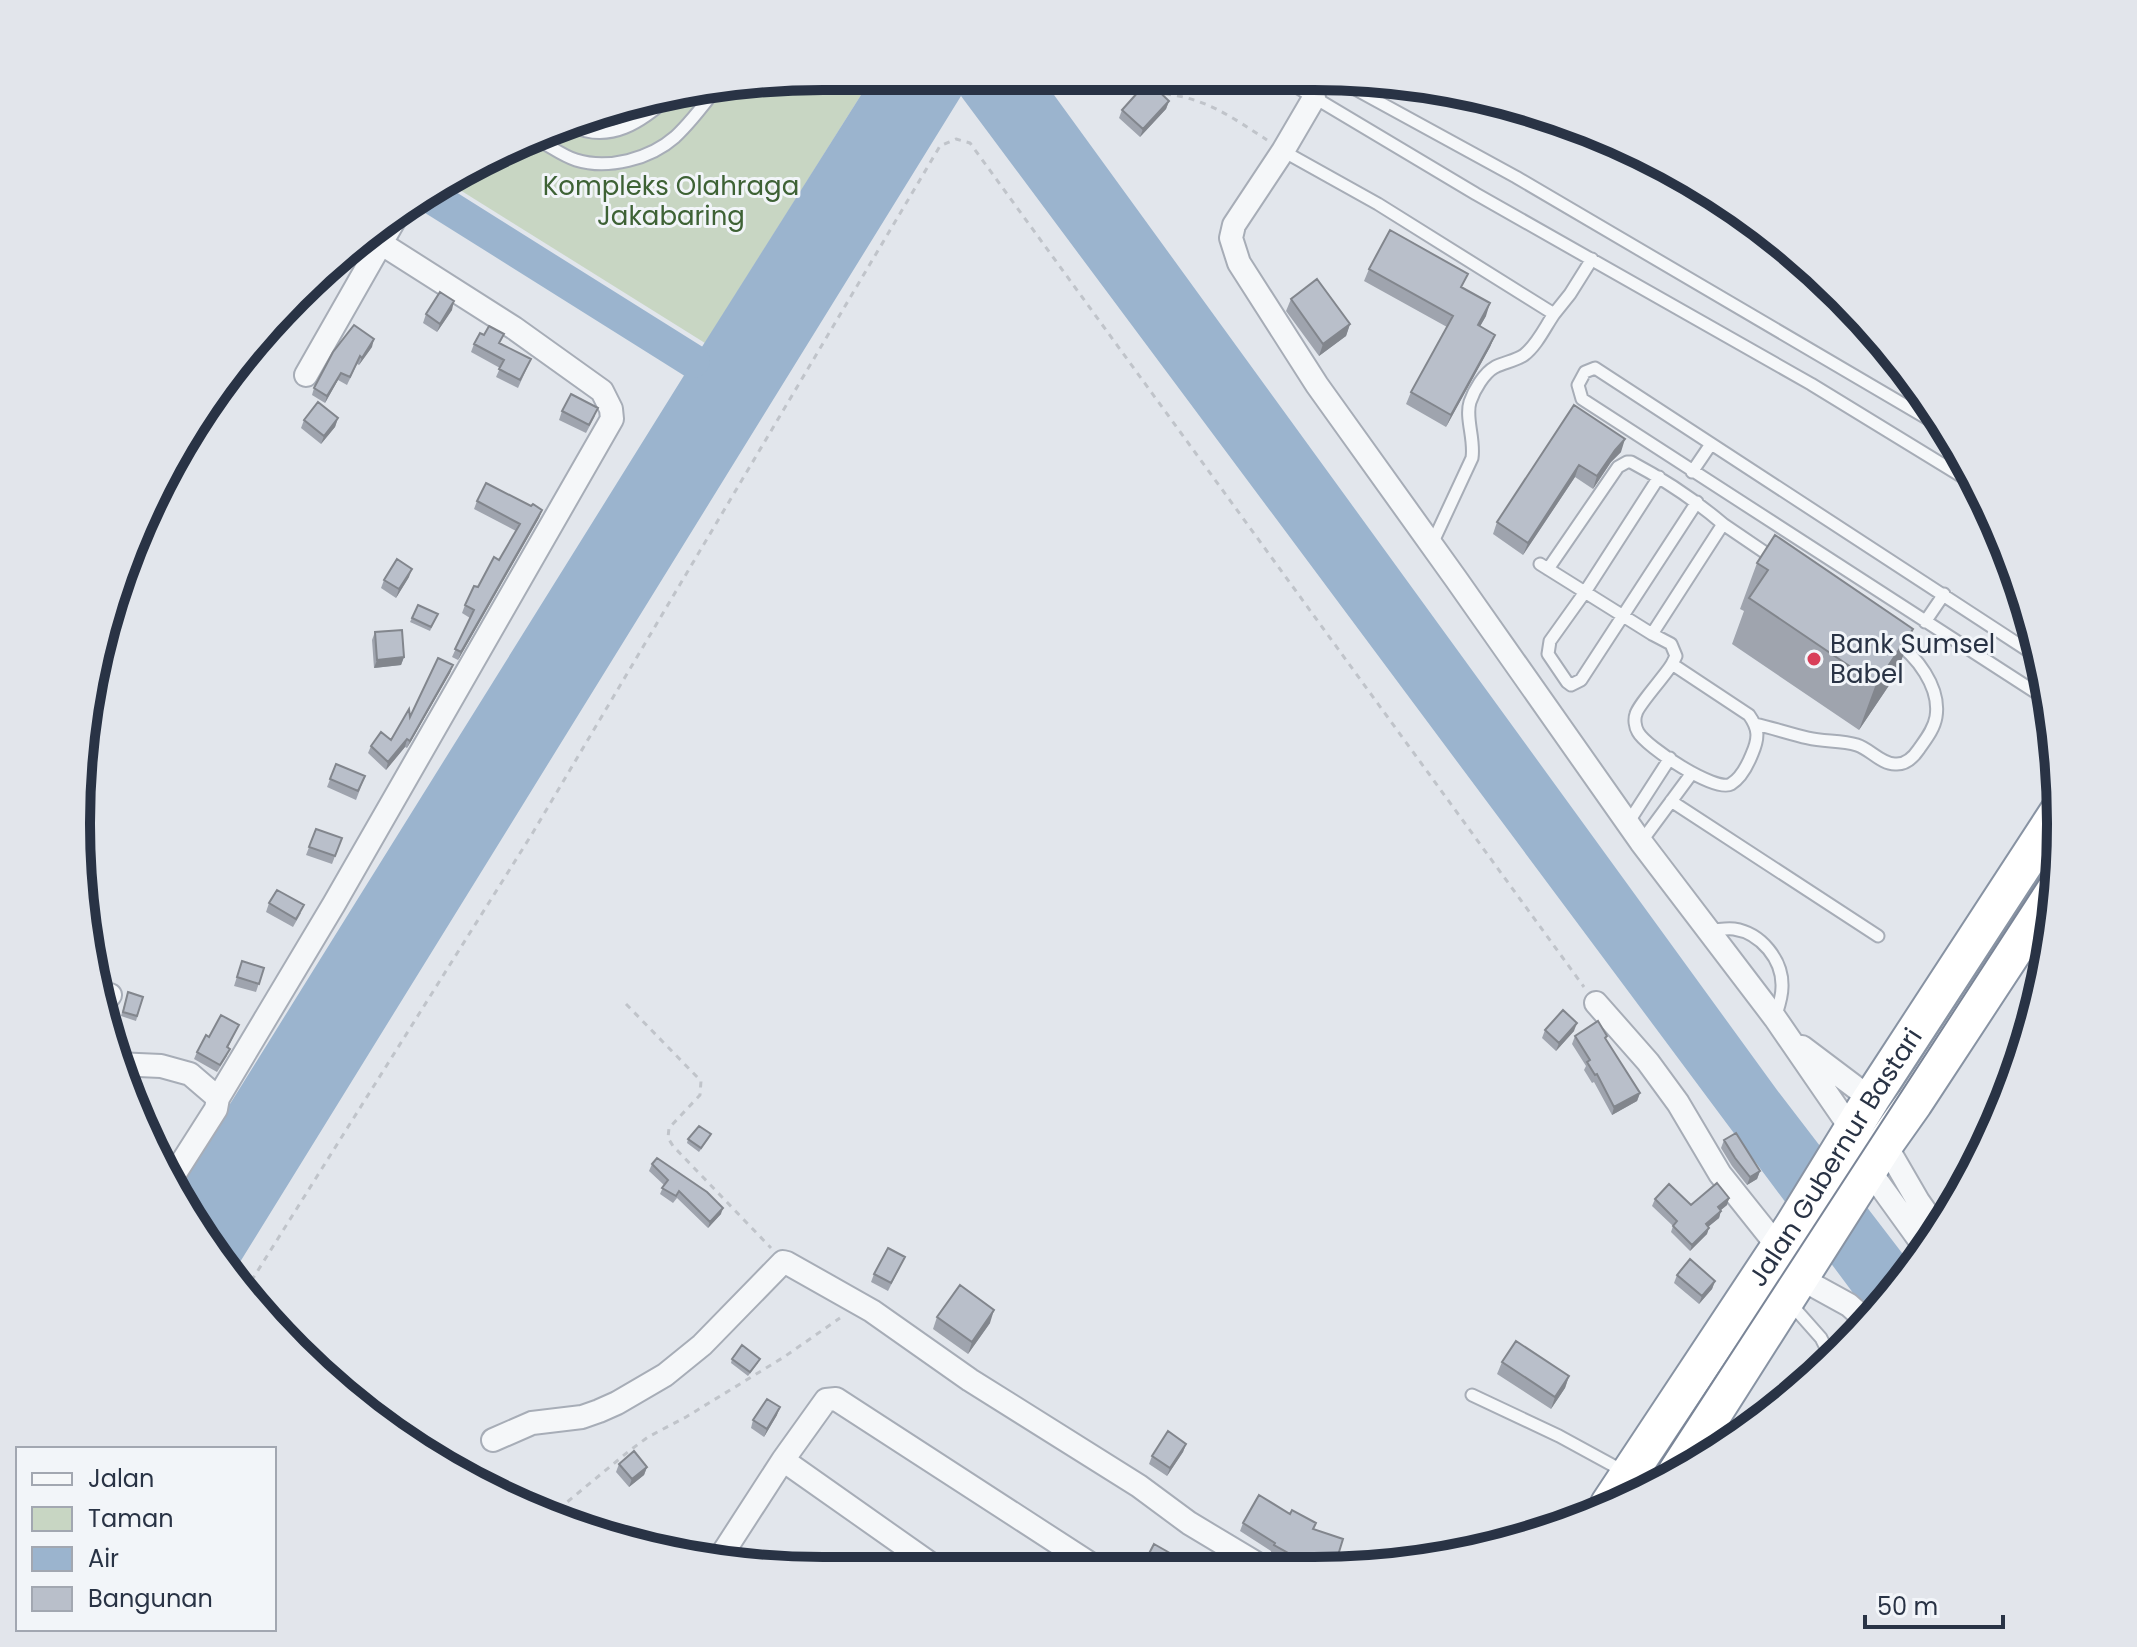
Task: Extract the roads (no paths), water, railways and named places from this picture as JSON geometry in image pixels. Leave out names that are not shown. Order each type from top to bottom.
[{"type":"highway","name":"Jalan Gubernur Bastari","points":[[1865,1158],[1871,1099],[2047,829]]},
{"type":"highway","name":"Jalan Gubernur Bastari","points":[[1688,1454],[1801,1278],[1865,1158],[1923,1090],[2042,908]]},
{"type":"highway","name":"Jalan Gubernur Bastari","points":[[1619,1489],[1834,1161],[1865,1158]]},
{"type":"street","points":[[1314,98],[1240,214],[1231,238],[1239,263],[1317,385],[1634,832],[1780,1026],[1918,1238]]},
{"type":"street","points":[[177,1170],[216,1109],[218,1098],[338,897],[612,419],[611,409],[602,391],[514,328],[378,241]]},
{"type":"street","points":[[306,375],[373,245]]},
{"type":"street","points":[[1596,1003],[1648,1062],[1678,1103],[1720,1174],[1786,1237]]},
{"type":"street","points":[[1780,1026],[1871,1099]]},
{"type":"street","points":[[131,1065],[161,1066],[190,1074],[218,1098]]},
{"type":"street","points":[[1865,1158],[1918,1201],[1931,1219]]},
{"type":"street","points":[[493,1440],[532,1423],[582,1417],[599,1411],[665,1375],[702,1345],[783,1262],[859,1303],[970,1380],[1246,1557]]},
{"type":"street","points":[[1801,1278],[1859,1314]]},
{"type":"street","points":[[724,1550],[822,1404],[826,1400],[836,1399],[1080,1557]]},
{"type":"street","points":[[783,1460],[921,1557]]},
{"type":"lane","points":[[1301,90],[1476,194],[1811,384],[1958,474]]},
{"type":"lane","points":[[1361,92],[1516,177],[1923,416]]},
{"type":"lane","points":[[547,145],[576,160],[625,162],[673,138],[707,100]]},
{"type":"lane","points":[[583,131],[607,132],[633,125],[655,110]]},
{"type":"lane","points":[[1283,151],[1378,204],[1554,314]]},
{"type":"lane","points":[[1432,545],[1472,458],[1474,446],[1468,412],[1475,390],[1486,373],[1522,357],[1532,348],[1592,259]]},
{"type":"lane","points":[[2025,649],[1595,368],[1585,372],[1578,385],[1582,399],[2035,692]]},
{"type":"lane","points":[[1692,472],[1711,444]]},
{"type":"lane","points":[[1672,664],[1749,715],[1755,724],[1758,741],[1747,766],[1731,784],[1722,786],[1692,773],[1647,742],[1638,732],[1635,724],[1638,708],[1676,656],[1671,644],[1544,566],[1622,464],[1631,462],[1659,477],[1788,568]]},
{"type":"lane","points":[[1659,477],[1550,641],[1551,661],[1571,685],[1581,680],[1697,502]]},
{"type":"lane","points":[[1652,634],[1723,524]]},
{"type":"lane","points":[[1925,622],[1944,594]]},
{"type":"lane","points":[[1755,724],[1810,739],[1855,744],[1897,765],[1913,758],[1932,730],[1937,715],[1935,699],[1930,682],[1904,647],[1878,630]]},
{"type":"lane","points":[[1634,832],[1670,758]]},
{"type":"lane","points":[[1634,832],[1671,801],[1692,773]]},
{"type":"lane","points":[[1671,801],[1878,936]]},
{"type":"lane","points":[[1709,930],[1735,929],[1751,934],[1766,944],[1783,983],[1780,1026]]},
{"type":"lane","points":[[1801,1278],[1826,1348]]},
{"type":"lane","points":[[1472,1395],[1559,1436],[1619,1489]]},
{"type":"water","points":[[864,90],[1050,90],[1777,1090],[1905,1256],[1895,1270],[1864,1308],[961,96],[238,1265],[183,1180]]},
{"type":"waterway","points":[[437,200],[693,361]]},
{"type":"tram line","points":[[1654,1473],[2045,871]]},
{"type":"place","name":"Bank Sumsel Babel","points":[[1814,659]]},
{"type":"park label","name":"Kompleks Olahraga Jakabaring","points":[[671,201]]}]
